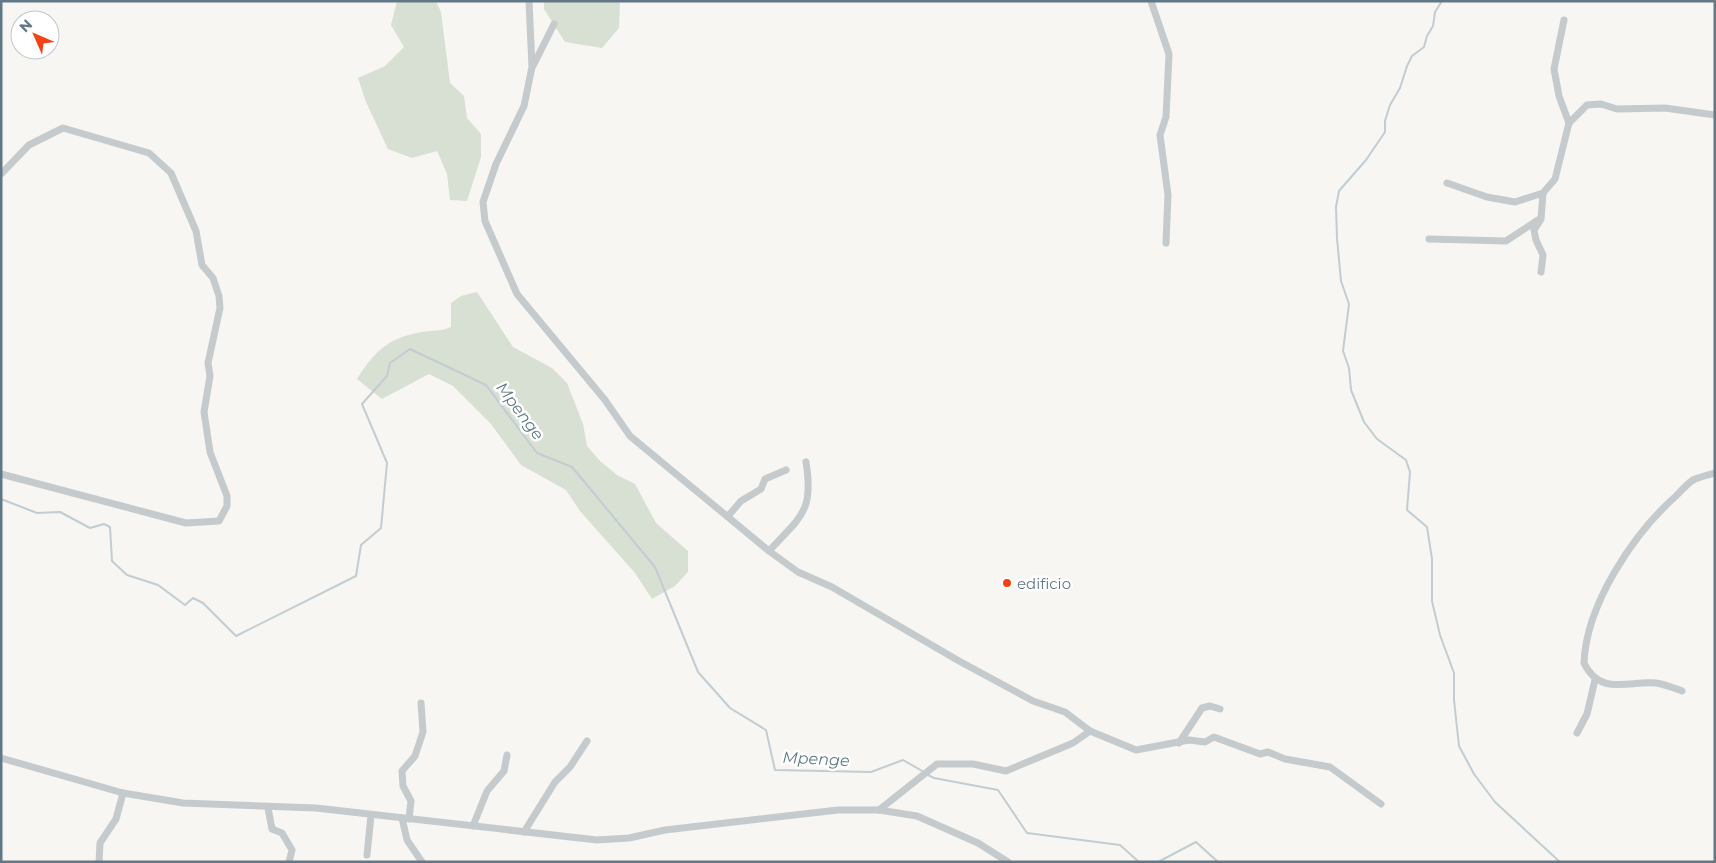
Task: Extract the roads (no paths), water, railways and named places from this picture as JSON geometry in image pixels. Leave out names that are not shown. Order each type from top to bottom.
[{"type":"street","points":[[529,1],[532,67],[524,106],[496,164],[483,202],[485,220],[517,294],[605,400],[630,436],[729,515],[769,551],[798,572],[832,587],[958,661],[1033,701],[1065,712],[1090,732],[1136,750],[1189,740],[1205,742],[1214,737],[1260,754],[1268,752],[1285,759],[1330,767],[1381,804]]},
{"type":"street","points":[[1151,1],[1169,54],[1166,117],[1160,136],[1166,162],[1168,195],[1166,243]]},
{"type":"street","points":[[1564,20],[1554,69],[1559,96],[1569,123]]},
{"type":"street","points":[[532,67],[554,24]]},
{"type":"street","points":[[1541,272],[1543,255],[1536,240],[1534,230],[1541,219],[1544,193],[1555,179],[1569,123],[1586,105],[1601,104],[1617,109],[1665,108],[1715,116]]},
{"type":"street","points":[[1,174],[29,145],[63,128],[149,153],[171,173],[196,231],[202,265],[213,278],[219,296],[220,308],[208,363],[210,376],[204,412],[210,452],[224,488],[227,506],[219,521],[191,524],[141,513],[1,474]]},
{"type":"street","points":[[1447,183],[1487,197],[1515,202],[1544,193]]},
{"type":"street","points":[[1429,239],[1506,241],[1541,219]]},
{"type":"street","points":[[769,551],[806,508],[810,492],[806,462]]},
{"type":"street","points":[[729,515],[741,501],[761,489],[766,480],[786,470]]},
{"type":"street","points":[[1682,691],[1657,683],[1612,684],[1595,680],[1584,663],[1586,636],[1632,543],[1668,502],[1693,480],[1715,473]]},
{"type":"street","points":[[1577,733],[1587,714],[1595,680]]},
{"type":"street","points":[[421,703],[423,732],[415,756],[402,771],[403,786],[411,801],[406,819],[407,840],[422,862]]},
{"type":"street","points":[[1179,743],[1202,708],[1210,706],[1220,709]]},
{"type":"street","points":[[879,810],[937,764],[973,764],[1006,771],[1073,743],[1090,732]]},
{"type":"street","points":[[524,832],[555,782],[570,767],[587,741]]},
{"type":"street","points":[[473,826],[486,791],[504,771],[507,755]]},
{"type":"street","points":[[1,758],[123,793],[182,803],[268,808],[316,808],[555,837],[616,840],[665,830],[838,810],[879,810],[909,813],[978,843],[1008,862]]},
{"type":"street","points":[[99,862],[100,843],[116,819],[123,793]]},
{"type":"street","points":[[268,808],[272,829],[282,834],[292,850],[291,861]]},
{"type":"street","points":[[367,855],[371,816]]},
{"type":"waterway","points":[[1442,1],[1435,12],[1433,26],[1427,36],[1424,47],[1412,56],[1400,88],[1390,105],[1385,121],[1385,132],[1366,160],[1339,191],[1336,207],[1337,238],[1341,281],[1349,304],[1343,351],[1349,368],[1351,390],[1364,422],[1377,439],[1406,460],[1410,472],[1407,510],[1427,527],[1432,559],[1432,601],[1440,635],[1454,673],[1454,700],[1459,746],[1474,774],[1495,802],[1560,862]]},
{"type":"waterway","name":"Mpenge","points":[[1,499],[37,513],[60,512],[90,528],[104,524],[110,527],[112,561],[127,575],[158,585],[185,605],[193,598],[203,603],[236,636],[356,576],[361,545],[381,528],[387,463],[362,404],[387,376],[390,363],[410,349],[486,385],[537,453],[572,467],[655,567],[698,672],[730,708],[766,730],[775,770],[871,772],[903,760],[924,772]]},
{"type":"waterway","name":"Mpenge","points":[[928,775],[934,778],[998,790],[1027,833],[1120,845],[1139,862]]},
{"type":"waterway","name":"Mpenge","points":[[1158,862],[1196,842],[1218,862]]},
{"type":"place","name":"edificio","points":[[1007,583]]}]
